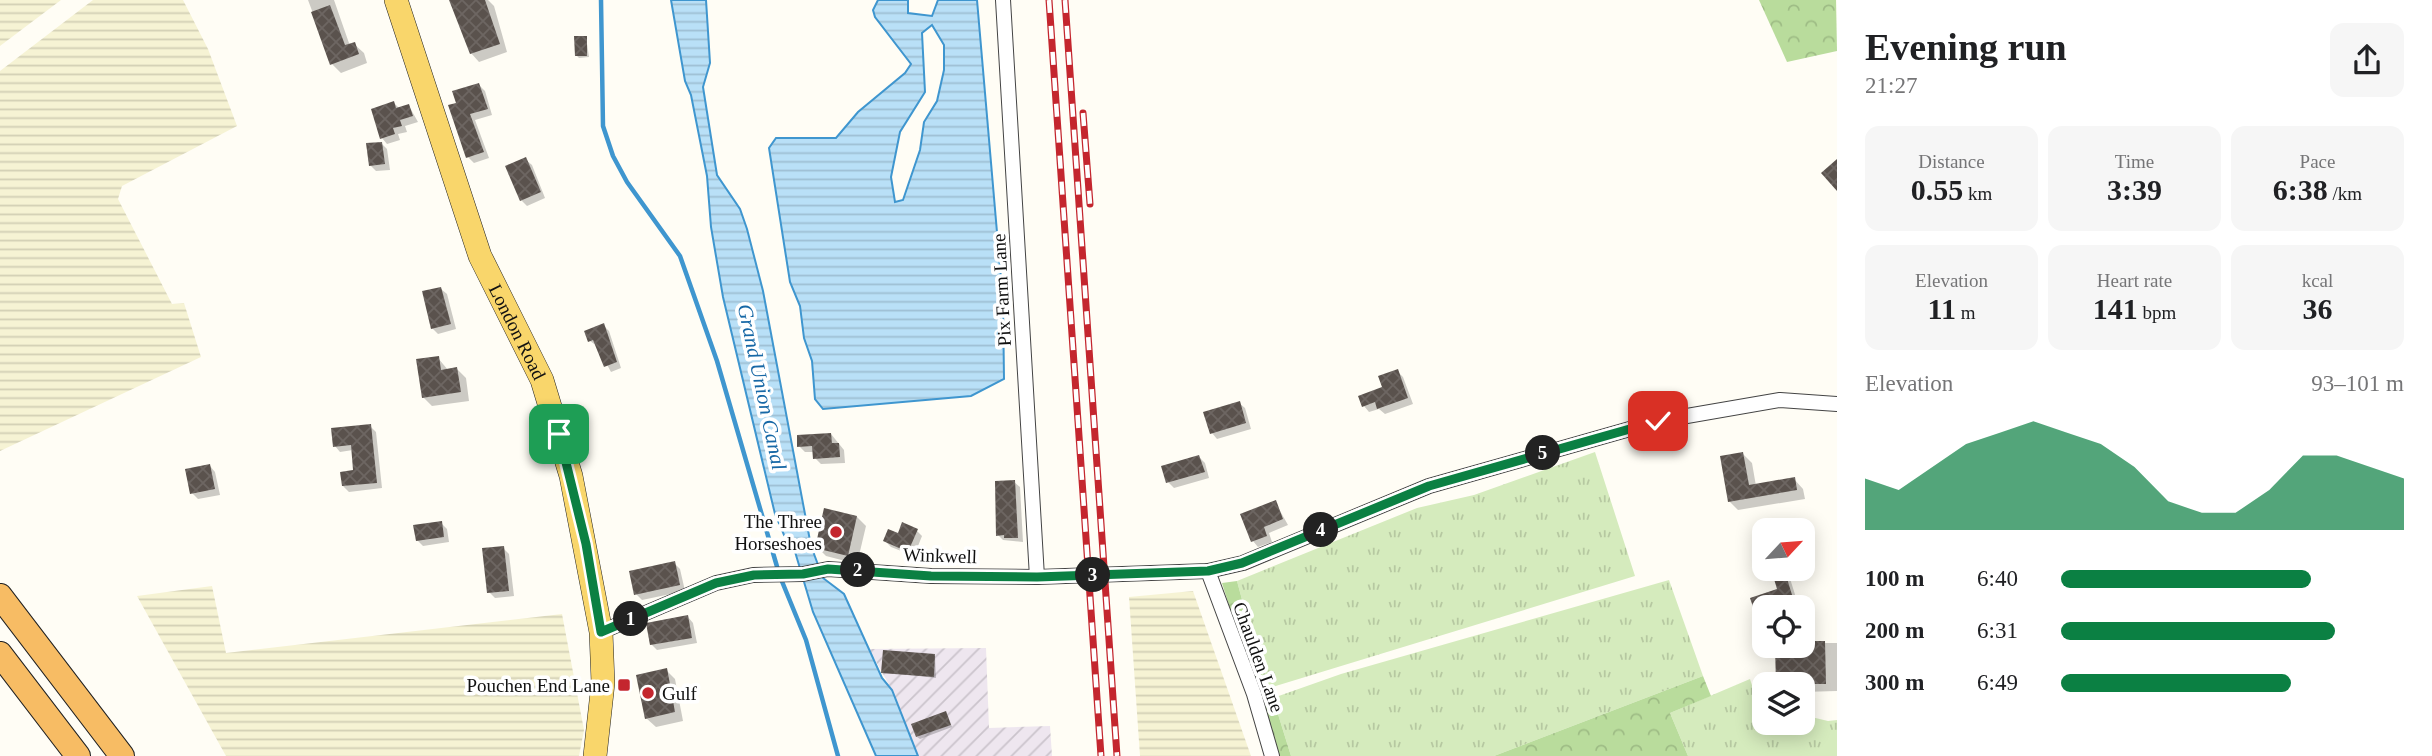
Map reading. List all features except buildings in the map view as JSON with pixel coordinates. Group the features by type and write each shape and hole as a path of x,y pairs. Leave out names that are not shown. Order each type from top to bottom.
{"highway":[{"path":"0,596 122,756"},
{"path":"0,654 78,756"}],"main road":[{"name":"London Road","path":"396,0 480,256 542,380 553,414 586,544 601,632 603,683 596,756"}],"street":[{"name":"Pix Farm Lane","path":"1003,0 1037,577"},
{"path":"1037,577 1208,571 1242,563 1429,486 1658,421 1780,400 1837,404"},
{"name":"Winkwell","path":"601,632 716,583 769,575 828,569 931,576 1037,577"},
{"name":"Chaulden Lane","path":"1208,571 1254,694 1272,756"}],"shaded area":[{"path":"0,0 61,0 0,46"},
{"path":"93,0 183,0 208,49 237,126 122,186 118,199 172,304 184,303 201,357 0,451 0,71"},
{"path":"212,586 226,653 562,614 584,730 579,756 226,756 137,596"},
{"path":"1193,591 1251,756 1140,756 1129,597"},
{"path":"986,648 989,728 1050,726 1052,756 917,756 892,690 869,649"}],"green space":[{"path":"1759,0 1836,0 1837,51 1787,62"},
{"path":"1595,452 1635,576 1266,689 1237,581 1417,508 1474,495"},
{"path":"1669,580 1703,676 1494,756 1291,756 1273,698 1341,674"},
{"path":"1237,581 1266,689 1273,698 1291,756 1276,756 1222,583"},
{"path":"1703,676 1711,696 1670,713 1688,756 1494,756"},
{"path":"1750,679 1752,735 1815,735 1815,718 1837,720 1837,756 1688,756 1670,713"}],"water":[{"name":"Grand Union Canal","path":"671,0 706,0 710,63 703,87 717,175 740,209 763,291 811,546 823,578 844,594 882,678 892,690 918,756 876,756 813,612 793,545 784,535 775,514 723,297 711,227 707,176 691,95 685,81"},
{"path":"878,0 908,0 908,13 932,16 938,0 977,0 1003,302 1004,379 971,396 823,409 815,399 812,361 804,338 800,306 790,282 769,148 776,138 836,138 858,112 905,73 911,64 875,17 873,10","holes":["932,25 944,45 944,70 937,101 924,122 920,150 903,200 895,202 891,177 900,132 925,92 922,33"]}],"waterway":[{"path":"601,0 603,126 613,156 627,182 680,256 717,361 778,570"},
{"path":"781,579 806,640 838,756"}],"railway":[{"path":"1049,0 1101,756"},
{"path":"1065,0 1117,756"},
{"path":"1083,113 1090,204"}],"place":[{"name":"The Three Horseshoes","path":"836,532"},
{"name":"Pouchen End Lane","path":"624,685"},
{"name":"Gulf","path":"648,693"}],"route":[{"path":"559,434 586,544 601,632 716,583 754,575 803,574 828,569 931,576 1037,577 1208,571 1242,563 1429,486 1658,421"}]}
